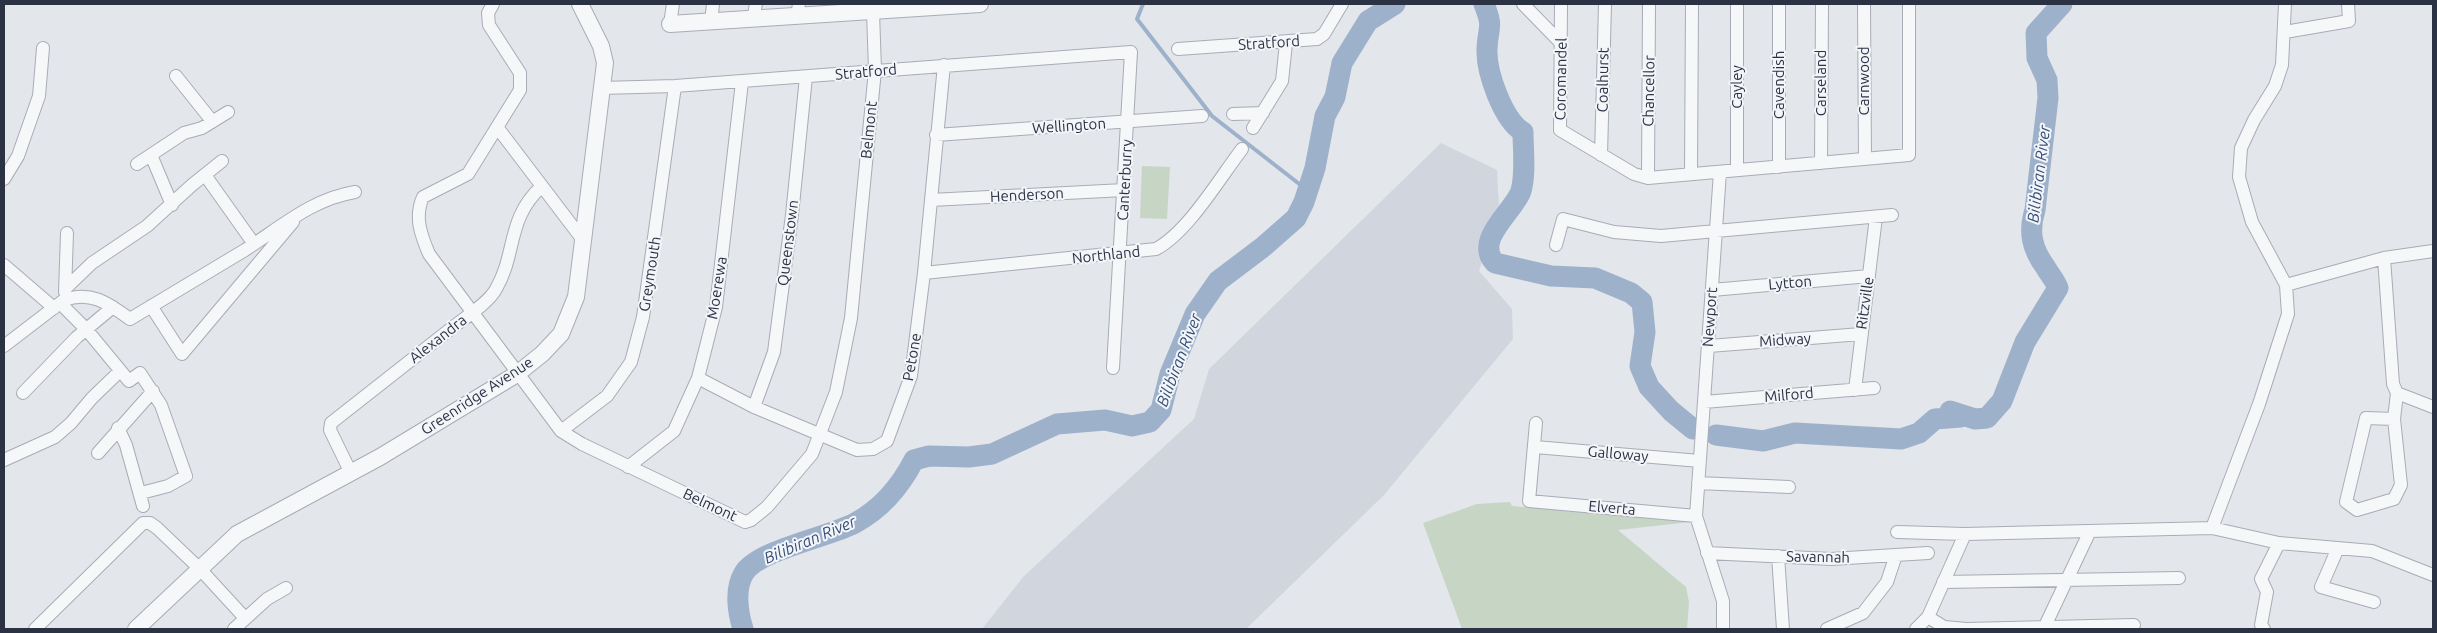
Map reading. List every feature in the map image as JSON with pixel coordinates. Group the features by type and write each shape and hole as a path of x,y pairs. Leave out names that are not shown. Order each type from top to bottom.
{"street":[{"name":"Belmont","path":"493,4 488,14 489,25 520,74 520,90 468,174 422,197 419,206 420,229 428,254 561,431 628,467 745,522 751,520 767,507 812,454 836,392 851,318 880,9"},
{"name":"Greenridge Avenue","path":"136,629 237,534 351,473 517,374 542,354 561,334 576,297 605,63 601,46 580,4"},
{"path":"673,4 670,24 754,20 798,10 880,9 980,4"},
{"path":"711,22 713,4"},
{"path":"754,20 756,4"},
{"name":"Stratford","path":"1178,50 1286,43 1317,39 1324,34 1342,4"},
{"path":"1524,4 1561,42"},
{"name":"Coromandel","path":"1561,4 1560,130 1601,156 1634,174 1648,178 1909,155 1909,4"},
{"name":"Coalhurst","path":"1601,156 1605,4"},
{"name":"Chancellor","path":"1648,178 1649,4"},
{"path":"1691,174 1692,4"},
{"name":"Cayley","path":"1737,4 1737,170"},
{"name":"Cavendish","path":"1779,4 1779,167"},
{"name":"Carseland","path":"1821,163 1822,4"},
{"name":"Carnwood","path":"1864,4 1864,159"},
{"path":"2212,528 2259,404 2288,314 2286,286 2252,222 2238,177 2241,148 2254,120 2275,86 2282,65 2285,4"},
{"path":"2285,32 2349,21 2348,4"},
{"path":"1253,128 1282,81 1286,43"},
{"path":"4,179 18,156 39,96 43,48"},
{"name":"Stratford","path":"602,88 742,82 875,70 1131,52"},
{"name":"Canterburry","path":"1113,368 1131,52"},
{"name":"Petone","path":"698,378 754,407 857,450 873,449 887,441 911,376 924,273 944,65"},
{"path":"176,76 212,121"},
{"name":"Queenstown","path":"754,407 774,352 792,215 806,77"},
{"name":"Moerewa","path":"628,467 674,431 698,378 716,307 742,82"},
{"name":"Greymouth","path":"561,431 607,396 631,362 643,317 674,86"},
{"path":"138,164 184,133 202,128 228,112"},
{"path":"1233,114 1263,113"},
{"name":"Wellington","path":"936,135 1202,116"},
{"path":"498,127 583,240"},
{"name":"Northland","path":"924,273 1156,250 1168,243 1184,226 1242,149"},
{"path":"151,155 172,205"},
{"path":"4,346 61,300 92,263 147,226 222,161"},
{"name":"Newport","path":"1696,516 1720,172"},
{"path":"205,175 254,244"},
{"name":"Alexandra","path":"351,473 330,430 331,423 472,312 496,290 503,273 514,230 532,195 542,186"},
{"name":"Henderson","path":"931,200 1124,190"},
{"path":"61,300 87,295 100,298 130,319 254,244 302,211 334,196 355,192"},
{"path":"151,306 182,354 302,211"},
{"path":"1556,244 1563,219 1614,232 1652,235 1716,232 1892,215"},
{"name":"Ritzville","path":"1855,390 1876,217"},
{"path":"61,300 67,233"},
{"path":"2286,286 2384,258 2433,251"},
{"path":"2384,258 2393,384 2397,393 2394,418 2401,486 2394,499 2356,510 2346,502 2366,418 2394,418"},
{"path":"4,265 61,300 129,381 140,373 162,405 186,476 168,486 140,493"},
{"name":"Lytton","path":"1712,290 1869,276"},
{"path":"23,393 86,329 113,307"},
{"name":"Midway","path":"1708,346 1861,334"},
{"path":"4,460 55,437 72,423 92,398 120,371"},
{"name":"Milford","path":"1704,402 1874,388"},
{"path":"98,453 118,428 153,391"},
{"path":"2397,393 2433,407"},
{"path":"1535,447 1536,423"},
{"path":"118,428 126,445 143,506"},
{"name":"Galloway","path":"1535,447 1700,461"},
{"name":"Elverta","path":"1535,447 1529,501 1696,516"},
{"path":"1698,483 1790,487"},
{"path":"1696,516 1724,601 1723,629"},
{"path":"35,629 144,524 150,523 200,569 245,618"},
{"path":"1897,532 1965,534 2212,528 2279,543 2372,551 2433,575"},
{"path":"2045,626 2090,531"},
{"path":"1916,629 1928,617 1965,534"},
{"path":"2264,629 2261,624 2267,592 2261,579 2279,543"},
{"path":"2338,548 2321,587 2374,602"},
{"name":"Savannah","path":"1707,553 1831,559 1928,553"},
{"path":"1827,629 1863,613 1887,582 1896,555"},
{"path":"1778,556 1783,629"},
{"path":"1943,582 2067,578 2179,578"},
{"path":"234,629 267,599 286,588"},
{"path":"1928,617 1944,627 1966,629 2134,625"}],"shaded area":[{"path":"1441,143 1497,170 1499,208 1479,271 1512,309 1513,339 1384,495 1246,629 982,629 1024,576 1194,419 1209,369"}],"green space":[{"path":"1142,166 1170,167 1167,219 1140,218"},
{"path":"1510,502 1512,506 1690,522 1618,530 1686,587 1689,602 1687,629 1462,629 1423,523 1477,504"}],"waterway":[{"path":"1143,4 1137,19 1212,116 1307,190"},
{"name":"Bilibiran River","path":"743,629 738,608 739,586 744,573 752,565 778,551 855,523 873,511 889,496 903,479 914,460 929,456 969,457 992,454 1057,424 1105,420 1132,426 1150,422 1161,410 1170,374 1195,314 1218,281 1263,247 1296,218 1304,202 1315,168 1325,116 1335,97 1342,63 1368,21 1395,4"},
{"name":"Bilibiran River","path":"1484,4 1490,23 1487,49 1489,70 1503,107 1516,126 1523,132 1524,162 1521,191 1492,235 1489,245 1490,254 1495,263 1551,276 1595,278 1631,293 1642,302 1645,332 1640,366 1649,387 1671,411 1693,429"},
{"name":"Bilibiran River","path":"1961,417 1950,411 1975,419 1987,418 2002,401 2025,342 2058,288 2037,254 2032,226 2048,98 2047,80 2037,58 2036,33 2062,4"},
{"name":"Bilibiran River","path":"1716,435 1763,441 1795,433 1901,439 1919,433 1935,419 1961,417"}]}
